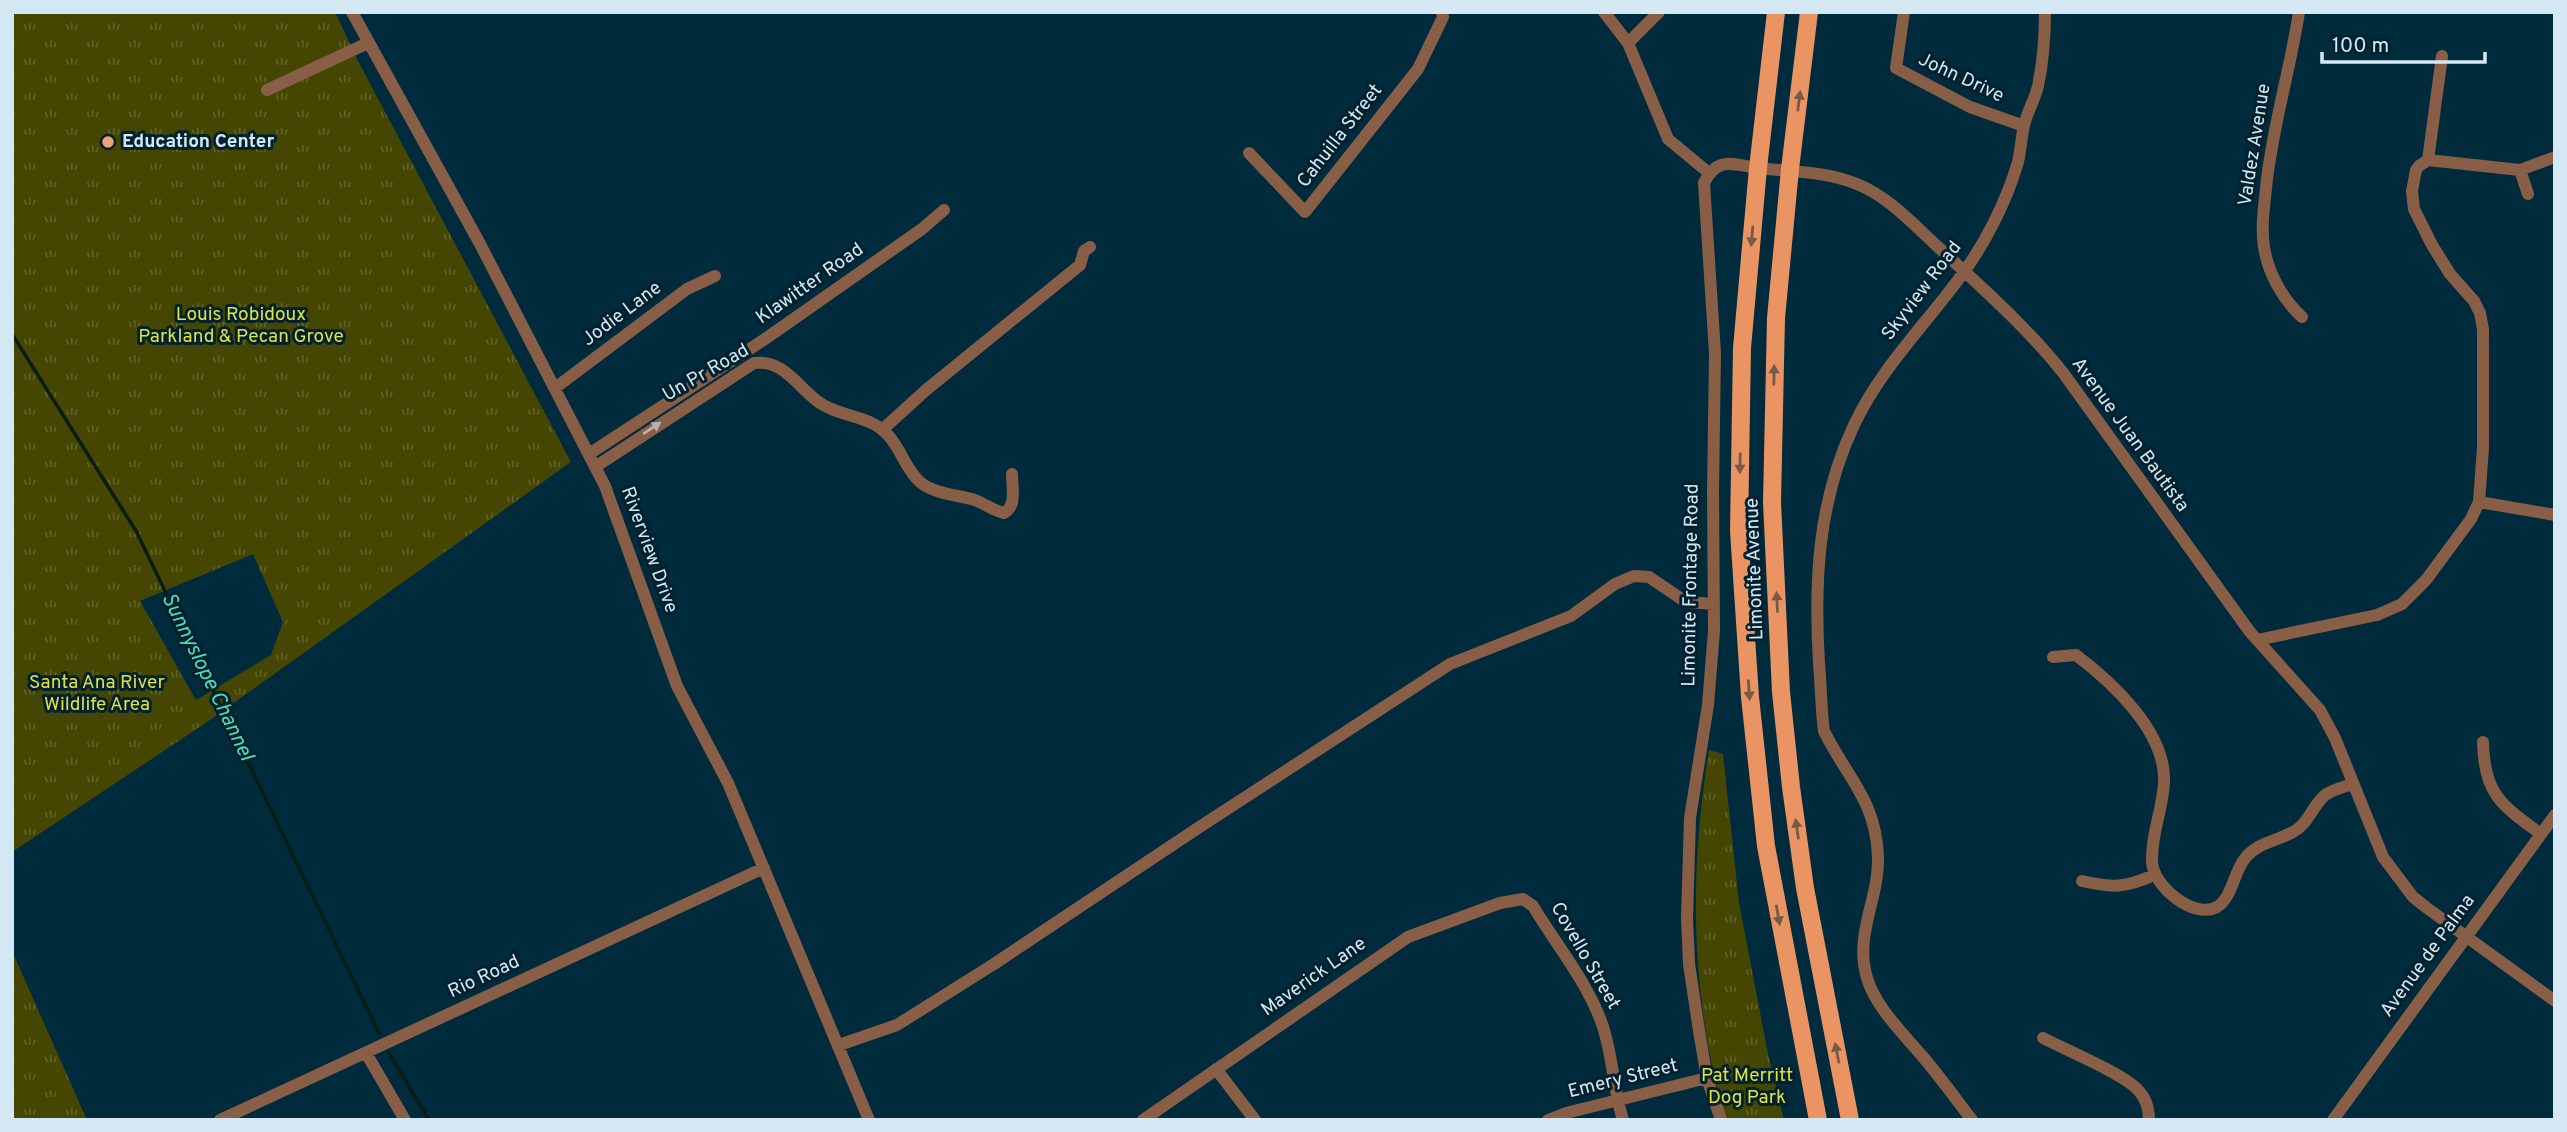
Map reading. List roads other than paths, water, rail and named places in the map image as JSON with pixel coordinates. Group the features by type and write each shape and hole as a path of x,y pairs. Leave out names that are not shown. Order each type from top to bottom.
{"main road":[{"name":"Limonite Avenue","path":"1776,12 1758,168 1742,348 1739,531 1750,697 1766,846 1818,1120"},
{"name":"Limonite Avenue","path":"1810,12 1790,169 1776,318 1772,502 1781,692 1805,888 1850,1120"}],"street":[{"name":"Riverview Drive","path":"352,12 478,242 605,486 677,686 728,783 869,1120"},
{"name":"Cahuilla Street","path":"1249,153 1306,212 1418,69 1443,12"},
{"path":"1604,12 1628,43 1668,139 1709,173"},
{"path":"1628,43 1658,12"},
{"name":"John Drive","path":"1904,12 1896,68 1970,107 2024,126"},
{"name":"Skyview Road","path":"1972,1120 1887,1013 1867,980 1862,945 1876,881 1876,835 1864,796 1833,750 1824,731 1816,609 1817,571 1829,495 1854,425 1891,364 1964,271 1983,242 2007,191 2018,161 2024,126 2038,87 2045,36 2045,12"},
{"name":"Valdez Avenue","path":"2300,12 2269,159 2263,218 2264,248 2270,270 2292,308 2302,317"},
{"path":"267,90 368,43"},
{"path":"2428,160 2442,56"},
{"path":"2257,640 2377,615 2402,604 2426,580 2471,519 2479,502 2483,447 2483,329 2474,301 2450,274 2414,209 2416,170 2428,160 2520,170 2555,158"},
{"name":"Avenue Juan Bautista","path":"1709,173 1721,164 1736,163 1758,168 1790,169 1841,178 1876,193 2031,335 2064,374 2257,640 2319,710 2335,738 2390,869 2413,897 2555,1001"},
{"path":"2520,170 2528,194"},
{"name":"Limonite Frontage Road","path":"1709,173 1704,183 1715,353 1714,604 1712,667 1690,818 1687,870 1689,964 1707,1078 1720,1120"},
{"name":"Klawitter Road","path":"589,454 750,348 922,229 944,210"},
{"path":"882,430 926,390 1080,265 1084,251 1090,247"},
{"name":"Jodie Lane","path":"555,388 687,289 715,276"},
{"path":"750,348 758,363"},
{"name":"Un Pr Road","path":"595,467 663,421 758,363 766,361 779,367 821,404 875,424 895,443 912,473 922,484 977,501 1004,513 1010,510 1012,503 1012,474"},
{"path":"2479,502 2555,516"},
{"path":"839,1045 897,1025 1450,664 1571,616 1615,584 1634,576 1649,577 1686,602 1714,604"},
{"path":"2053,657 2076,655 2102,675 2129,705 2154,740 2163,759 2164,783 2153,843 2154,875 2177,898 2194,908 2205,910 2217,907 2226,898 2241,863 2251,852 2303,825 2324,796 2353,784"},
{"path":"2483,742 2484,765 2494,793 2512,813 2540,834"},
{"name":"Avenue de Palma","path":"2333,1120 2555,815"},
{"name":"Rio Road","path":"220,1120 764,868"},
{"path":"2082,881 2109,887 2126,886 2154,875"},
{"name":"Maverick Lane","path":"1143,1120 1408,937 1500,903 1523,899"},
{"name":"Covello Street","path":"1523,899 1533,905 1592,1002 1602,1026 1616,1101 1623,1120"},
{"path":"2043,1038 2138,1089 2149,1109 2149,1120"},
{"path":"372,1050 405,1120"},
{"path":"1216,1069 1255,1120"},
{"name":"Emery Street","path":"1548,1120 1707,1078"}],"waterway":[{"name":"Sunnyslope Channel","path":"12,334 136,531 379,1033"},
{"name":"Sunnyslope Channel","path":"389,1053 429,1120"}],"place":[{"name":"Education Center","path":"108,142"}],"park label":[{"name":"Louis Robidoux Parkland & Pecan Grove","path":"241,326"},
{"name":"Santa Ana River Wildlife Area","path":"97,694"},
{"name":"Pat Merritt Dog Park","path":"1747,1087"}]}
